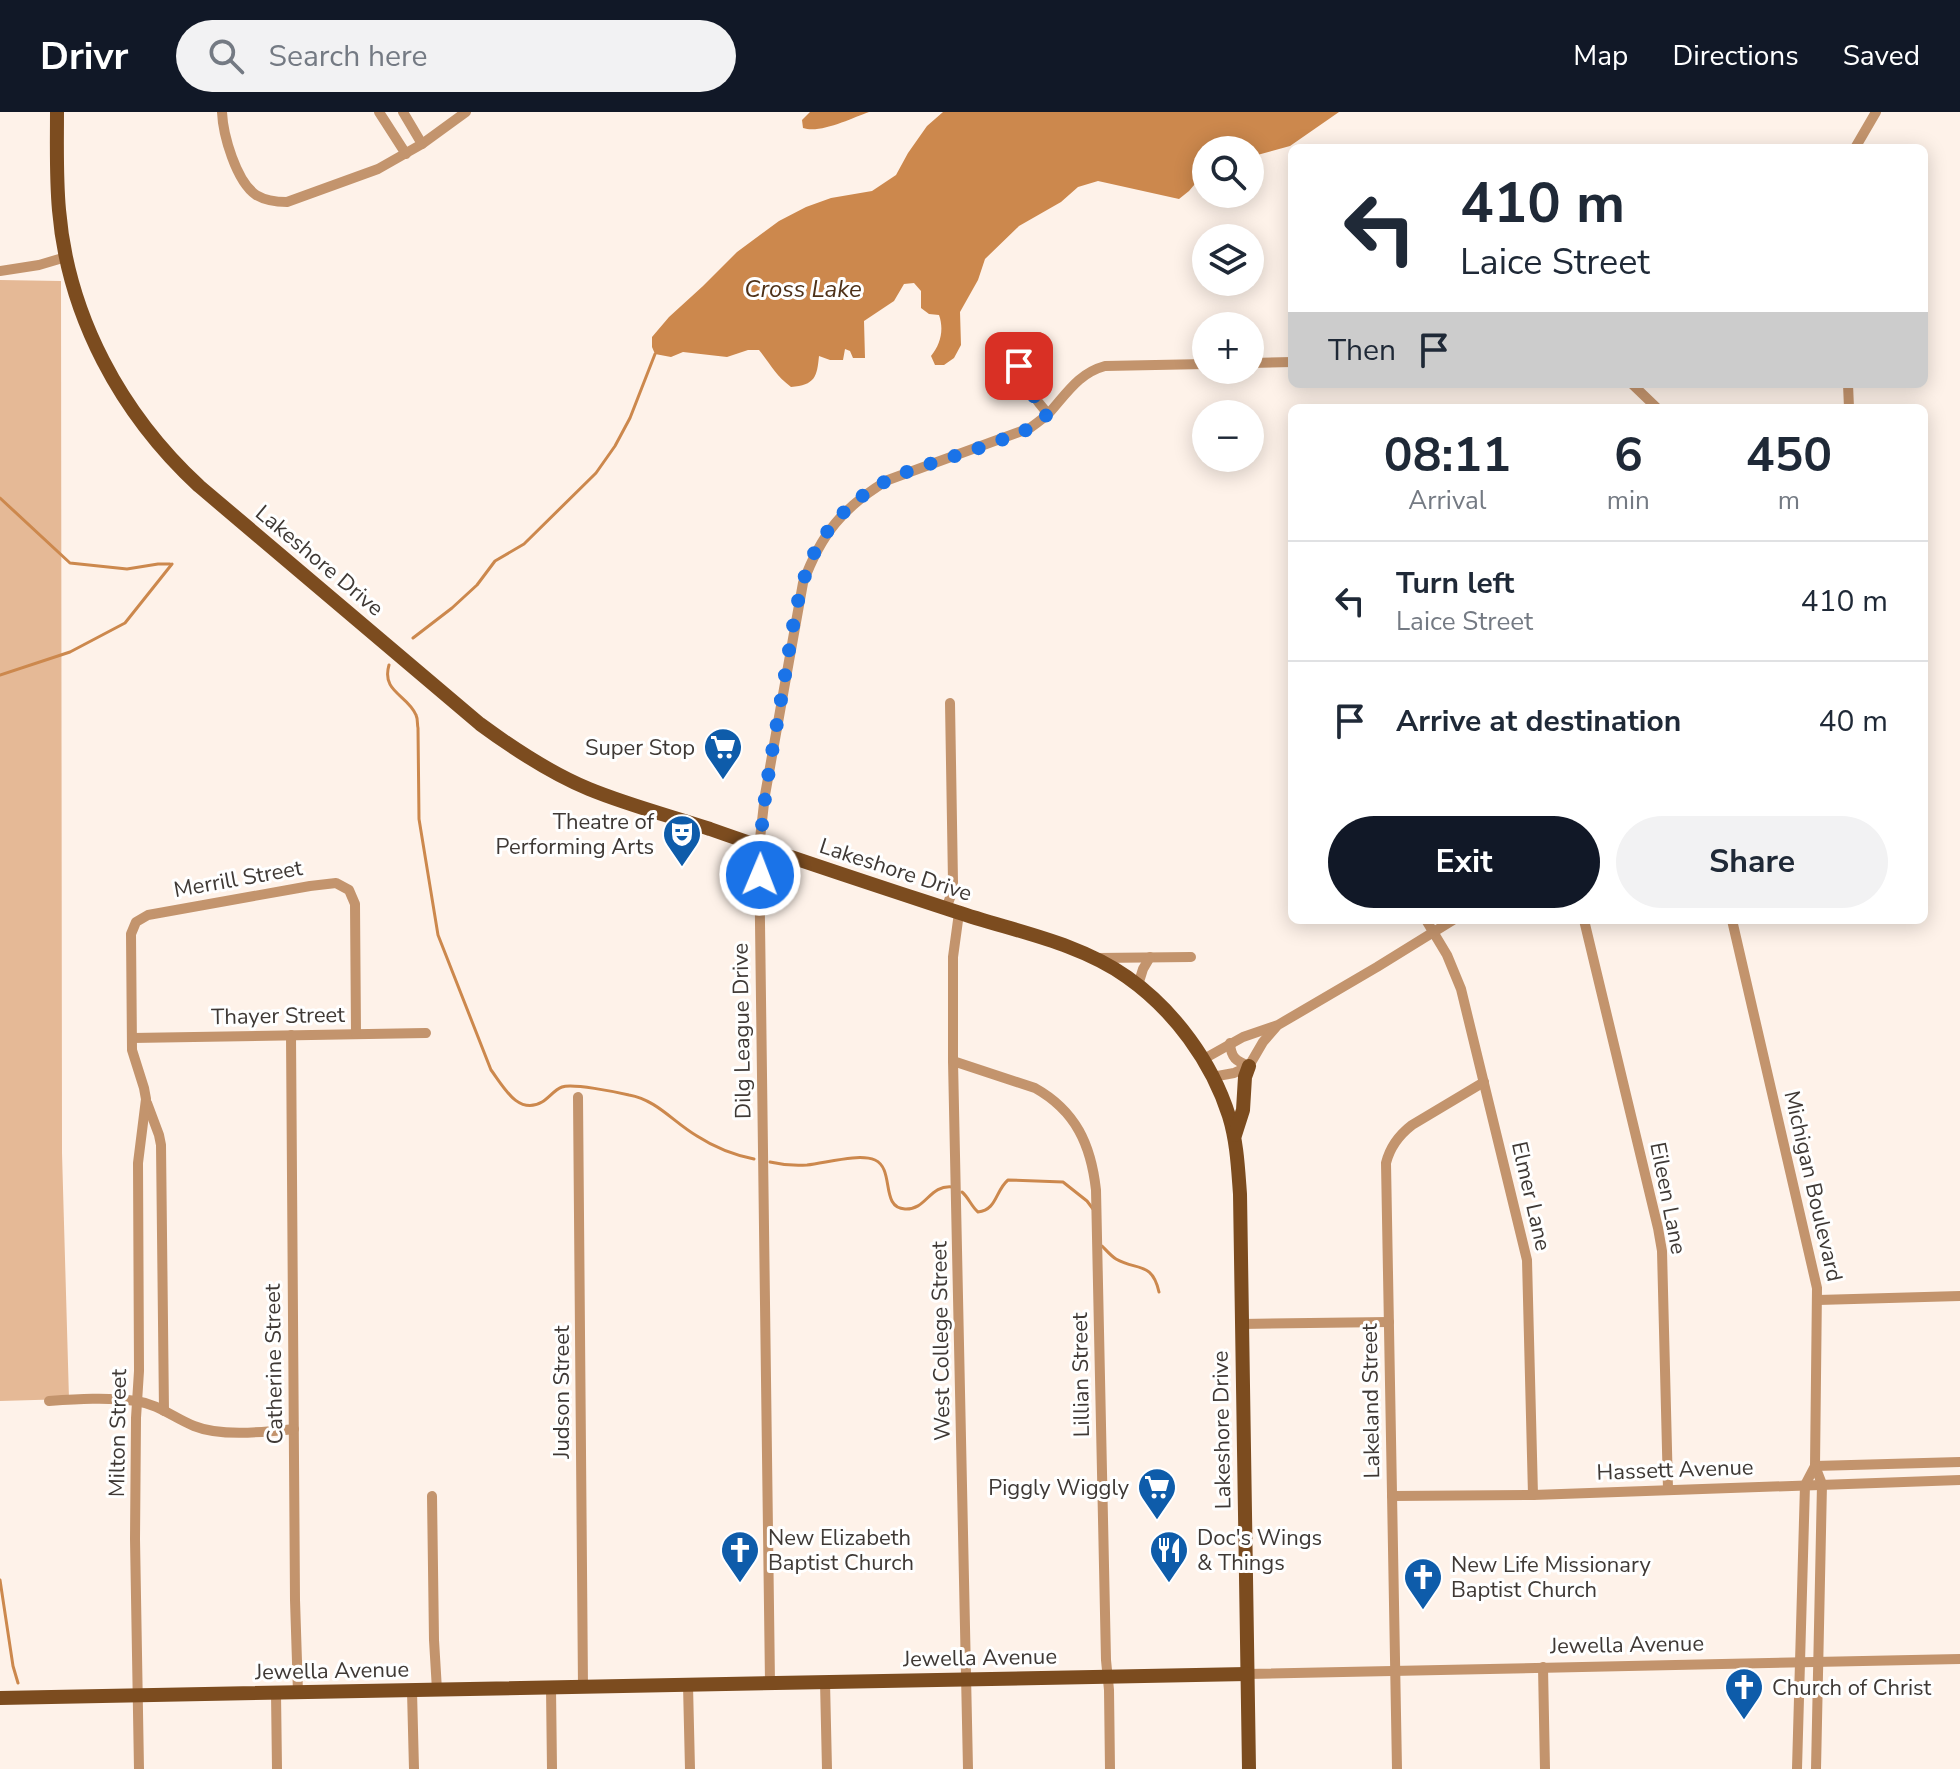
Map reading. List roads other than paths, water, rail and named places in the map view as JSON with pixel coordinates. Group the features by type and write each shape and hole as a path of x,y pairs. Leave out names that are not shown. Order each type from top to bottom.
{"main road":[{"name":"Lakeshore Drive","path":"57,112 59,211 66,257 90,332 107,370 131,409 179,467 480,724 520,752 588,789 1093,958 1138,985 1175,1020 1222,1096 1234,1139 1240,1194 1249,1769"},
{"path":"1234,1139 1243,1110 1245,1077 1252,1060"},
{"name":"Jewella Avenue","path":"0,1698 1247,1674"}],"street":[{"path":"222,112 226,143 249,188 267,200 287,202 358,178 406,154 466,112"},
{"path":"379,112 406,154"},
{"path":"403,112 422,144"},
{"path":"1857,144 1876,112"},
{"path":"0,271 66,257"},
{"path":"1039,337 1025,342 1020,350 1019,366 1026,386 1048,414"},
{"path":"1264,363 1288,362"},
{"name":"Dilg League Drive","path":"770,1683 759,847 798,601 811,560 835,522 868,492 911,470 1030,428 1048,414 1080,377 1095,369 1105,366 1192,364"},
{"path":"1636,388 1653,404"},
{"name":"West College Street","path":"950,703 953,882 950,900 953,911 953,1061 968,1769"},
{"name":"Merrill Street","path":"148,915 310,886 336,883 349,890 355,904 356,1034"},
{"name":"Milton Street","path":"148,915 136,922 131,934 132,1050 161,1145 164,1411"},
{"name":"Elmer Lane","path":"1428,924 1447,955 1461,989 1527,1260 1533,1495"},
{"path":"1202,1060 1243,1037 1278,1025 1446,924"},
{"name":"Eileen Lane","path":"1585,924 1662,1251 1668,1489"},
{"name":"Michigan Boulevard","path":"1733,924 1801,1211 1818,1300 1815,1466 1822,1484 1816,1769"},
{"path":"1138,985 1150,957"},
{"path":"1093,958 1191,957"},
{"path":"1212,1077 1234,1073 1252,1060 1278,1025"},
{"name":"Thayer Street","path":"132,1038 426,1033"},
{"name":"Catherine Street","path":"291,1035 298,1693"},
{"path":"1243,1037 1252,1060"},
{"path":"1230,1043 1230,1052 1238,1062 1252,1060"},
{"name":"Lillian Street","path":"953,1061 1035,1088 1047,1095 1074,1122 1091,1157 1096,1190 1110,1769"},
{"name":"Lakeland Street","path":"1397,1769 1388,1155 1395,1141 1412,1125 1484,1082"},
{"name":"Judson Street","path":"578,1097 583,1687"},
{"name":"Milton Street","path":"139,1769 135,1539 138,1163 146,1099"},
{"path":"1818,1300 1960,1296"},
{"path":"1241,1324 1389,1322"},
{"path":"49,1401 137,1401 210,1430 294,1429"},
{"path":"1815,1466 1960,1462"},
{"name":"Michigan Boulevard","path":"1797,1769 1805,1485 1815,1466"},
{"name":"Hassett Avenue","path":"1392,1496 1533,1495 1960,1480"},
{"path":"432,1496 437,1690"},
{"name":"Jewella Avenue","path":"1247,1674 1960,1659"},
{"path":"1543,1667 1545,1769"},
{"path":"825,1682 827,1769"},
{"path":"688,1685 690,1769"},
{"path":"551,1688 552,1769"},
{"path":"412,1691 414,1769"},
{"path":"276,1693 277,1769"}],"water":[{"path":"810,112 869,112 827,127 803,128 802,120"},
{"name":"Cross Lake","path":"943,112 1339,112 1293,144 1264,153 1264,136 1192,136 1192,187 1179,199 1098,181 1078,187 1061,202 1019,226 985,259 978,280 960,312 961,345 954,358 944,365 935,365 931,356 941,336 939,315 929,314 921,308 921,291 914,283 904,284 894,301 864,321 865,358 853,358 850,351 845,349 843,360 819,356 816,375 805,384 791,387 759,350 727,357 683,352 671,357 655,354 652,337 737,252 779,221 806,207 831,198 872,191 896,175 927,126"}],"waterway":[{"path":"413,638 477,585 495,561 524,544 596,473 630,418 655,354"},
{"path":"0,498 70,563 127,569 170,564"},
{"path":"0,675 70,652 125,623 172,564"},
{"path":"389,665 392,687 417,718 419,819 438,935 491,1070 501,1084 512,1097 526,1105 542,1102 559,1088 567,1086 594,1088 639,1098 656,1106 710,1144 754,1159"},
{"path":"770,1162 807,1165 851,1158 875,1160 885,1171 893,1202 905,1209 918,1206 938,1189 953,1187"},
{"path":"962,1192 978,1212 989,1208 1008,1180 1063,1182 1093,1209"},
{"path":"1102,1246 1116,1259 1148,1271 1159,1292"},
{"path":"0,1580 18,1683"}],"place":[{"name":"Super Stop","path":"723,781"},
{"name":"Theatre of Performing Arts","path":"682,868"},
{"name":"Piggly Wiggly","path":"1157,1521"},
{"name":"New Elizabeth Baptist Church","path":"740,1584"},
{"name":"Doc's Wings & Things","path":"1169,1584"},
{"name":"New Life Missionary Baptist Church","path":"1423,1611"},
{"name":"Church of Christ","path":"1744,1721"}]}
